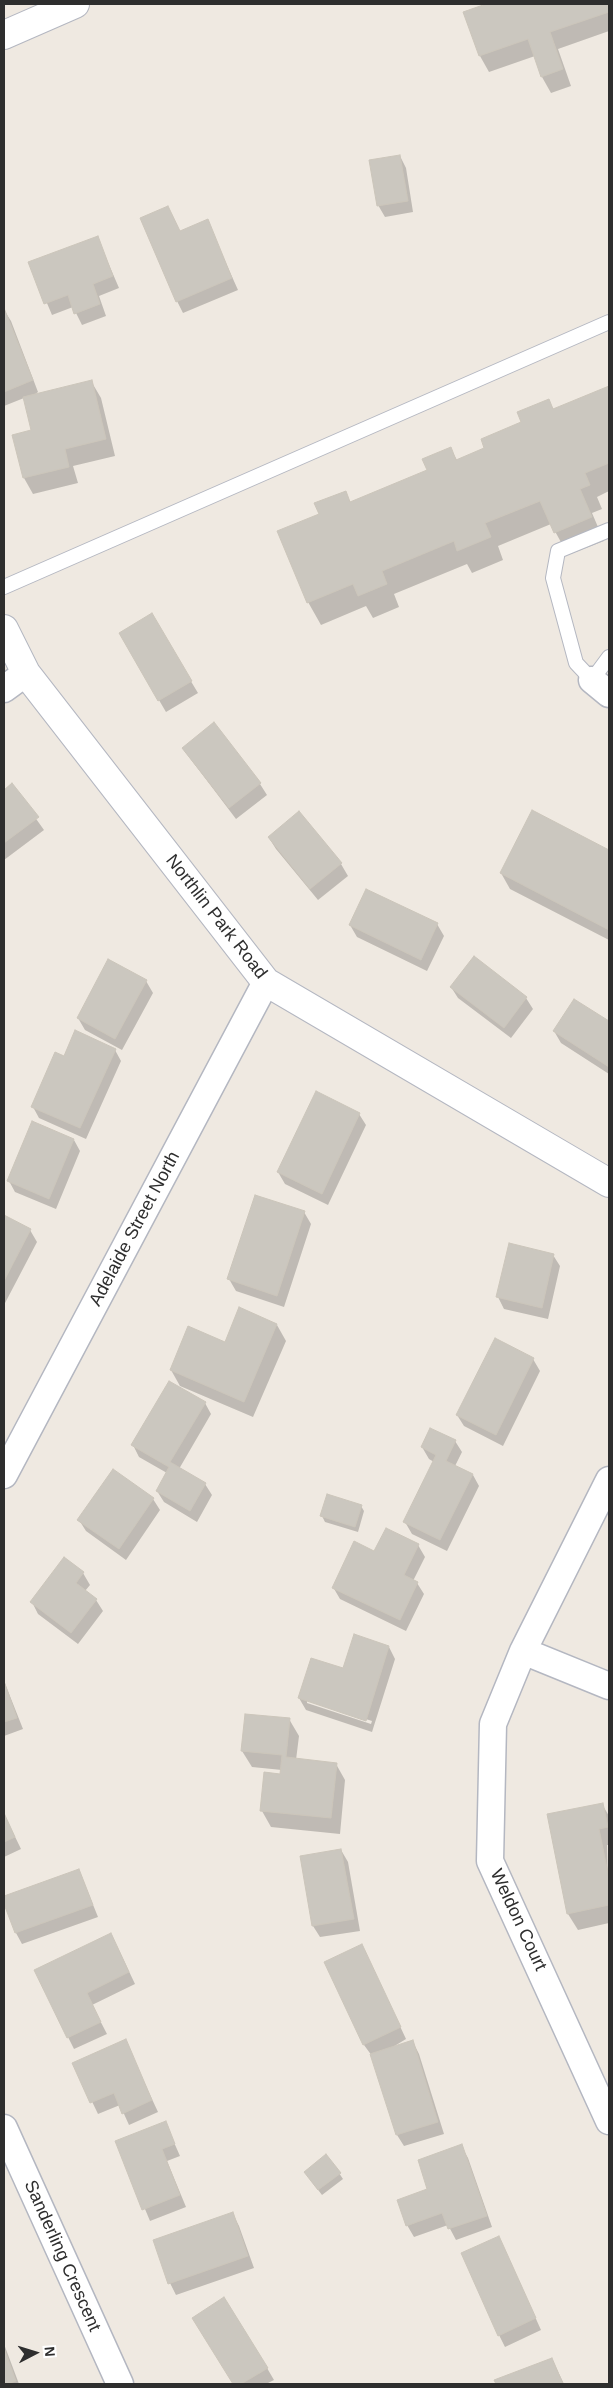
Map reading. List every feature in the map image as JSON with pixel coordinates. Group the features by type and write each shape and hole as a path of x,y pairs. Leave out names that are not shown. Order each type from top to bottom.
{"street":[{"path":"4,35 75,4"},
{"name":"Northlin Park Road","path":"4,629 26,673 266,982 609,1183"},
{"path":"4,689 26,673"},
{"name":"Adelaide Street North","path":"4,1476 266,982"},
{"name":"Weldon Court","path":"609,1480 523,1652 492,1724 490,1861 609,2121"},
{"path":"523,1652 609,1686"},
{"name":"Sanderling Crescent","path":"4,2128 120,2384"}],"lane":[{"path":"4,586 609,322"},
{"path":"609,530 558,551 553,578 576,663 601,687 609,657"}],"building":[{"path":"486,4 609,4 609,12 550,32 563,69 541,77 528,39 479,56 463,12"},
{"path":"400,155 408,201 377,206 369,160"},
{"path":"168,206 180,231 208,219 232,278 176,302 140,218"},
{"path":"98,236 113,276 93,284 100,304 74,314 68,295 44,304 28,262"},
{"path":"4,308 33,380 4,392"},
{"path":"92,380 106,439 65,449 69,467 23,478 12,435 31,430 23,397"},
{"path":"609,386 609,463 585,473 590,485 580,489 592,517 554,533 540,501 485,523 491,537 457,551 454,541 382,571 387,584 358,596 353,584 307,603 277,531 319,514 314,503 346,491 350,502 427,470 422,459 451,447 456,460 484,448 481,439 521,422 517,412 549,399 553,409"},
{"path":"152,613 192,681 158,701 119,633"},
{"path":"214,722 261,783 229,808 182,748"},
{"path":"12,783 39,817 4,843 4,790"},
{"path":"532,810 609,850 609,930 500,873"},
{"path":"299,811 342,863 310,889 268,837"},
{"path":"366,889 438,923 421,960 349,925"},
{"path":"474,956 527,997 504,1028 450,987"},
{"path":"108,959 147,980 115,1039 77,1018"},
{"path":"574,999 609,1021 609,1067 553,1031"},
{"path":"75,1030 116,1049 80,1128 31,1107 55,1052 64,1056"},
{"path":"316,1091 360,1113 322,1194 277,1172"},
{"path":"32,1121 74,1139 49,1199 7,1181"},
{"path":"255,1195 305,1211 277,1296 227,1279"},
{"path":"4,1215 31,1229 4,1281"},
{"path":"509,1243 554,1254 542,1308 496,1297"},
{"path":"239,1307 277,1324 244,1402 170,1370 188,1326 225,1342"},
{"path":"495,1338 534,1358 496,1435 456,1415"},
{"path":"169,1381 206,1402 170,1462 206,1483 190,1511 156,1491 169,1467 131,1445"},
{"path":"430,1428 456,1440 446,1461 473,1474 440,1540 403,1522 436,1455 421,1447"},
{"path":"113,1469 154,1498 119,1549 77,1520"},
{"path":"327,1494 362,1505 355,1527 320,1516"},
{"path":"386,1528 419,1544 404,1575 418,1582 400,1620 332,1588 354,1541 374,1551"},
{"path":"64,1557 84,1572 76,1583 97,1599 71,1633 30,1602"},
{"path":"354,1634 389,1646 366,1721 298,1698 311,1658 343,1668"},
{"path":"4,1681 17,1718 4,1722"},
{"path":"245,1714 290,1718 286,1757 337,1763 331,1818 260,1811 264,1772 280,1774 282,1755 241,1751"},
{"path":"603,1803 608,1827 599,1829 609,1878 609,1905 567,1914 547,1814"},
{"path":"4,1813 15,1837 4,1842"},
{"path":"341,1849 354,1919 312,1926 300,1856"},
{"path":"79,1869 93,1905 15,1933 4,1904 4,1896"},
{"path":"111,1933 129,1972 87,1993 101,2022 67,2038 34,1970"},
{"path":"362,1944 401,2027 363,2045 324,1962"},
{"path":"126,2039 152,2100 122,2114 114,2093 90,2103 72,2063"},
{"path":"413,2040 438,2122 396,2135 370,2054"},
{"path":"166,2121 175,2144 162,2149 180,2195 142,2210 115,2141"},
{"path":"462,2144 487,2216 448,2229 442,2213 406,2226 397,2200 427,2189 418,2160"},
{"path":"326,2154 341,2173 318,2190 304,2172"},
{"path":"233,2212 248,2256 168,2284 153,2240"},
{"path":"499,2236 536,2318 498,2336 461,2253"},
{"path":"224,2297 268,2368 241,2384 233,2384 192,2318"},
{"path":"4,2348 16,2381 7,2384 4,2384"},
{"path":"552,2358 563,2384 496,2384 494,2380"}]}
